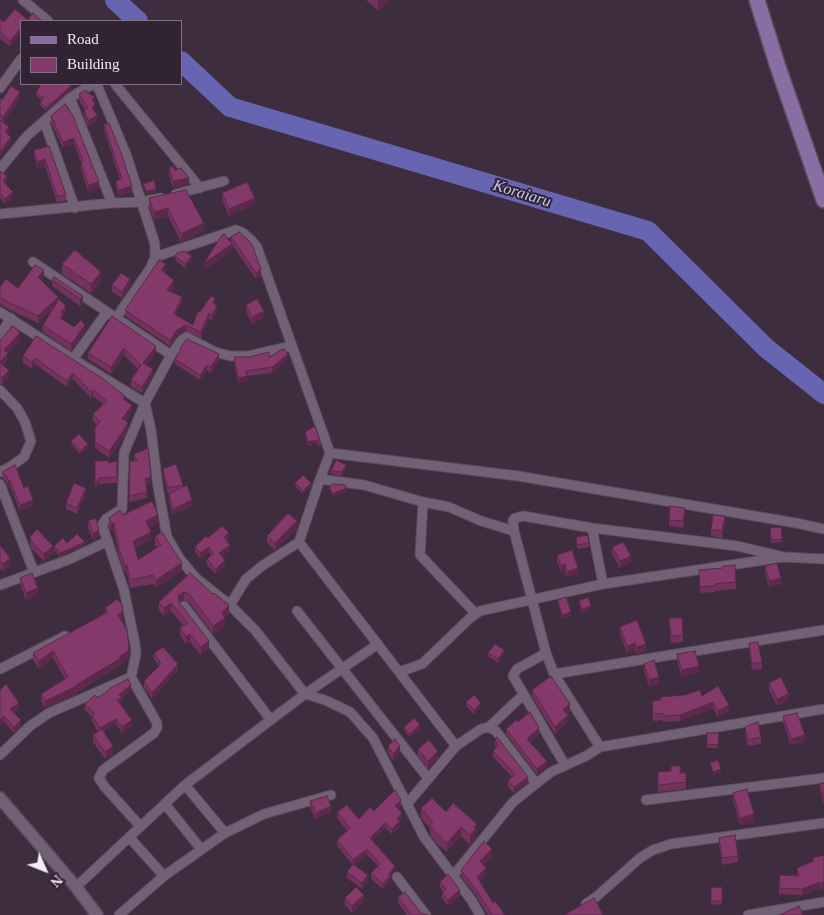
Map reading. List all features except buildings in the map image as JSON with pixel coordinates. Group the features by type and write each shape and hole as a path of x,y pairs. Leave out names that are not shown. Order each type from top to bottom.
{"main road":[{"path":"758,0 778,67 824,200"},
{"path":"765,0 824,178"}],"street":[{"path":"23,0 47,20"},
{"path":"0,88 20,60"},
{"path":"0,169 3,157 70,98 92,85 98,87 126,154 154,244 155,257 150,270 116,318"},
{"path":"116,85 200,188"},
{"path":"70,98 112,203"},
{"path":"44,121 75,208"},
{"path":"0,214 141,202 200,188 224,180"},
{"path":"155,257 236,230 243,232 257,247 316,409 330,454 299,542 262,566 246,579 230,605"},
{"path":"33,262 172,355"},
{"path":"0,312 145,403 151,430 158,487 167,537 180,559 196,578 230,605 255,630 305,694 325,700 350,712 373,738 424,837 472,901 480,915"},
{"path":"73,359 107,312"},
{"path":"0,335 11,318"},
{"path":"140,826 104,786 100,778 103,770 154,733 157,728 155,718 131,677 136,654 135,644 124,590 102,525 106,519 122,509 124,453 145,403 183,338 186,337 222,355 230,356 248,356 292,346"},
{"path":"0,390 17,408 25,422 31,441 24,457 0,472"},
{"path":"330,454 518,476 824,529"},
{"path":"320,479 364,485 423,502 449,507 481,521 514,531"},
{"path":"0,484 34,572"},
{"path":"423,502 420,554 475,613"},
{"path":"600,746 554,674 531,599 512,520 523,516 592,528 737,546 784,557 824,559"},
{"path":"592,528 603,584"},
{"path":"0,585 108,541"},
{"path":"299,542 456,746"},
{"path":"399,672 422,664 480,610 603,584 784,557"},
{"path":"184,606 271,720"},
{"path":"297,611 428,778"},
{"path":"554,674 824,630"},
{"path":"0,669 70,633"},
{"path":"76,887 185,785 305,694 378,644"},
{"path":"546,652 514,672 513,678 565,765"},
{"path":"0,756 30,726 49,713 131,677"},
{"path":"407,804 456,746 481,729 489,727 523,695"},
{"path":"453,876 513,802 551,772 600,746 824,709"},
{"path":"489,727 496,731 536,783"},
{"path":"646,800 824,778"},
{"path":"185,785 225,833"},
{"path":"119,915 164,876 201,848 225,833 264,814 331,795"},
{"path":"0,798 76,887 97,915"},
{"path":"164,804 201,848"},
{"path":"577,909 596,897 640,858 653,850 671,844 824,823"},
{"path":"129,837 164,876"},
{"path":"397,877 426,915"},
{"path":"748,915 824,902"}],"waterway":[{"name":"Koraiaru","path":"115,0 137,20"},
{"name":"Koraiaru","path":"182,62 230,107 648,231 766,348 824,394"}]}
